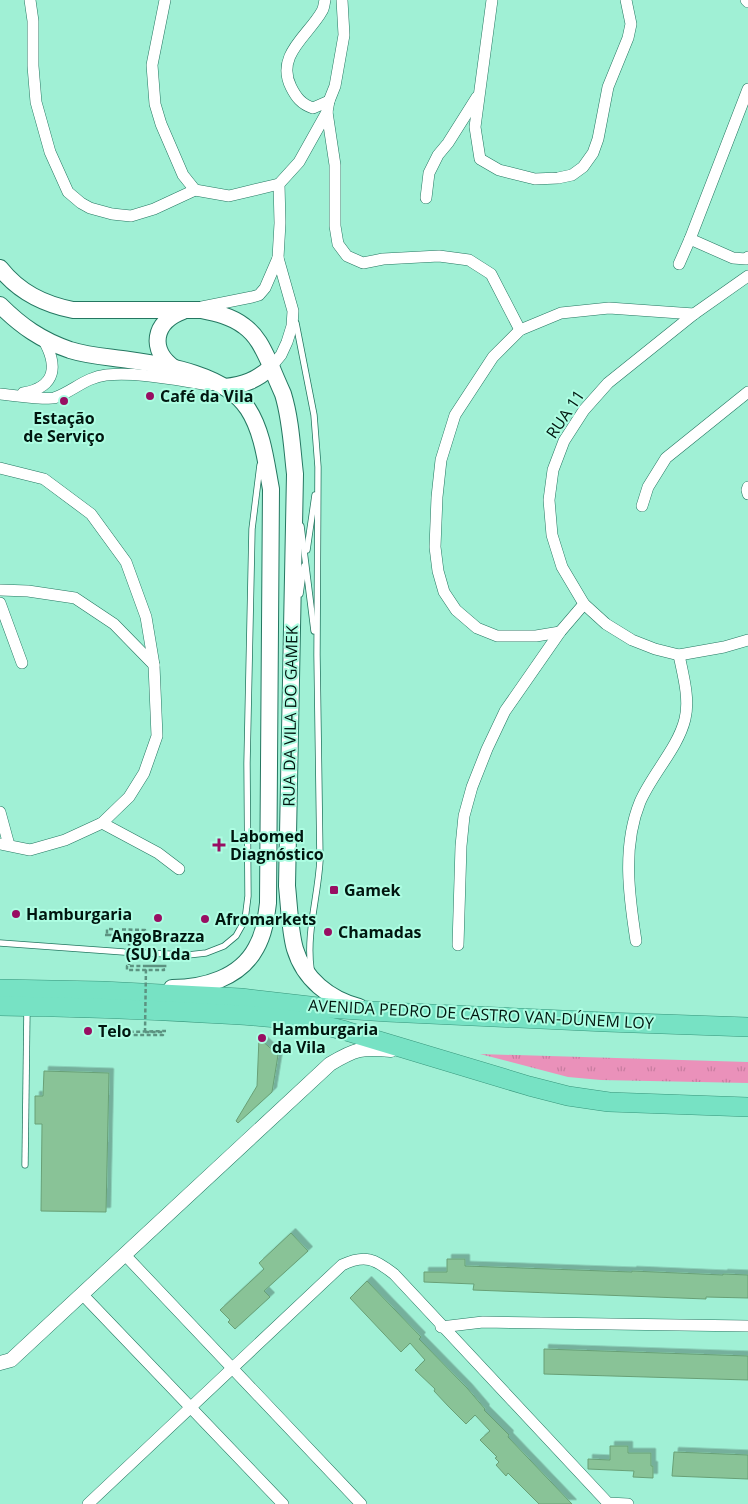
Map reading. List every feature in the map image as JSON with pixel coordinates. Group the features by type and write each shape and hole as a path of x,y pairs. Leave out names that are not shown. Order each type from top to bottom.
{"highway":[{"name":"AVENIDA PEDRO DE CASTRO VAN-DÚNEM LOY","path":"0,989 149,992 241,998 327,1008 387,1012 606,1022 748,1026"},
{"name":"AVENIDA PEDRO DE CASTRO VAN-DÚNEM LOY","path":"0,1006 153,1010 297,1020 322,1024 568,1096 609,1102 748,1107"}],"main road":[{"name":"RUA DA VILA DO GAMEK","path":"0,268 7,278 25,293 57,307 82,311 201,310 217,313 244,326 255,336 263,348 283,394 295,474 287,886 294,948 300,962 324,992 353,1005 387,1012"},
{"name":"RUA DA VILA DO GAMEK","path":"0,306 43,340 70,350 101,357 174,368 201,376 225,387 237,395 248,408 256,422 265,458 270,489 268,894 265,923 256,948 250,958 224,978 207,984 149,992"},
{"path":"174,368 161,355 157,337 160,328 167,319 185,311"},
{"path":"225,387 251,382 271,367"}],"street":[{"path":"30,0 33,22 33,66 36,102 50,152 68,192 90,208 112,214 131,216 195,190 229,196 279,184 300,162 328,106 335,86 344,35 342,0"},
{"path":"165,0 152,65 155,104 161,124 183,175 195,190"},
{"path":"325,0 322,11 293,49 287,65 287,80 296,96 304,105 312,108 328,106"},
{"path":"492,0 475,127 480,159 499,170 535,179 572,175 583,166 593,153 608,88 628,38 631,24 626,0"},
{"path":"679,264 748,89"},
{"path":"426,198 429,173 438,155 479,95"},
{"path":"328,106 335,165 335,226 338,244 347,256 363,263 383,259 439,256 469,260 491,274 520,330"},
{"path":"271,367 287,342 292,326 293,311 278,258 280,223 279,184"},
{"path":"690,239 734,258 746,259 748,256"},
{"path":"185,311 259,295 265,288 278,258"},
{"name":"RUA 11","path":"748,276 694,314 608,384 584,410 564,441 553,470 549,500 552,535 562,567 584,604 606,624 632,640 655,649 679,655 724,647 748,640"},
{"path":"560,632 536,636 497,636 477,628 456,610 444,592 438,571 435,548 436,497 441,460 455,414 493,357 520,330 561,313 609,308 694,314"},
{"path":"14,395 35,391 53,373 50,351 43,340"},
{"path":"0,394 51,399 72,391 85,381 104,375 158,378 225,387"},
{"path":"642,506 648,487 666,458 748,392"},
{"path":"0,468 44,479 91,514 126,562 146,617 154,666 157,736 144,773 129,797 102,822 65,840 30,850 5,844 0,812"},
{"path":"748,487 748,494"},
{"path":"0,590 28,591 75,598 114,624 154,666"},
{"path":"0,603 22,663"},
{"path":"458,945 461,846 464,816 472,788 487,749 505,711 560,632 584,604"},
{"path":"636,941 629,901 629,857 632,830 640,803 676,741 685,719 687,697 679,655"},
{"path":"102,822 158,853 179,869"},
{"path":"0,1363 11,1360 330,1064 352,1052 362,1049 394,1050 434,1057"},
{"path":"125,1255 361,1504"},
{"path":"88,1504 342,1265 354,1260 368,1258 381,1264 394,1274 607,1504 628,1504"},
{"path":"82,1294 283,1504"},
{"path":"441,1326 482,1322 748,1326"}],"lane":[{"path":"293,311 314,415 318,474 317,655 320,860 309,956 315,983"},
{"name":"RUA DA VILA DO GAMEK","path":"0,943 188,955 206,953 224,946 236,936 245,920 248,896 247,763 252,529 260,470 260,438"},
{"path":"295,474 317,655"},
{"path":"291,653 318,474"},
{"path":"26,1165 28,1007"}],"path":[{"path":"105,935 145,936 145,930 107,930 107,935 129,935 129,966 126,966 127,970 163,966 164,970 146,968"},
{"path":"129,966 167,966"},
{"path":"146,968 145,1032 162,1032 163,1036 126,1035 126,1032 166,1030"}],"green space":[{"path":"480,1054 748,1062 748,1083 601,1080 568,1077"}],"building":[{"path":"259,1038 278,1055 272,1092 238,1123 236,1121 257,1086"},
{"path":"44,1071 109,1073 106,1212 41,1211 42,1124 35,1124 35,1096 43,1096"},
{"path":"291,1233 308,1251 264,1291 270,1297 235,1329 228,1322 230,1320 220,1310 264,1269 259,1263"},
{"path":"447,1259 465,1259 465,1266 748,1275 748,1298 706,1297 706,1299 473,1290 474,1284 424,1282 424,1272 447,1272"},
{"path":"367,1281 421,1337 419,1339 467,1388 484,1410 509,1435 508,1437 572,1504 539,1504 508,1473 506,1476 496,1465 499,1462 495,1458 497,1457 480,1440 490,1431 475,1415 466,1424 415,1370 425,1360 410,1343 401,1352 350,1298"},
{"path":"544,1349 748,1356 748,1380 544,1374"},
{"path":"610,1446 628,1446 628,1453 651,1453 653,1478 633,1477 634,1471 588,1469 588,1459 610,1460"},
{"path":"674,1452 748,1455 748,1479 672,1476"}],"place":[{"name":"Café da Vila","path":"150,396"},
{"name":"Estação de Serviço","path":"64,401"},
{"name":"Labomed Diagnóstico","path":"219,845"},
{"name":"Gamek","path":"334,890"},
{"name":"Hamburgaria","path":"16,914"},
{"name":"AngoBrazza (SU) Lda","path":"158,918"},
{"name":"Afromarkets","path":"205,919"},
{"name":"Chamadas","path":"328,932"},
{"name":"Telo","path":"88,1031"},
{"name":"Hamburgaria da Vila","path":"262,1038"}]}
